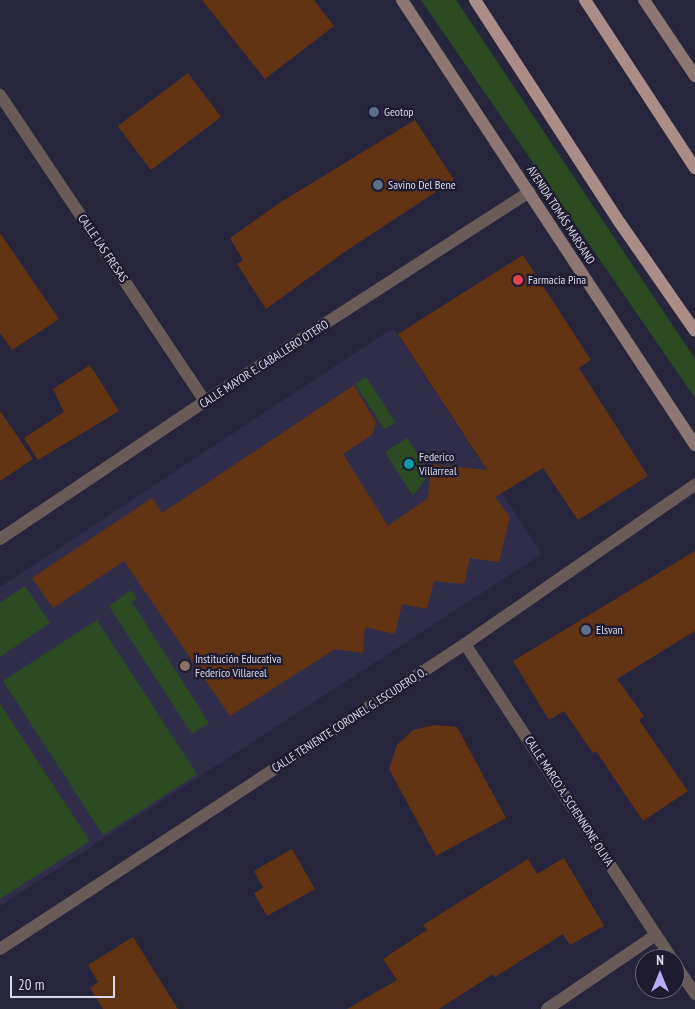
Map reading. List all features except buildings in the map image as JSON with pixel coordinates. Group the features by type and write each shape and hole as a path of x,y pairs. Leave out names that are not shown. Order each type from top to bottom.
{"main road":[{"path":"475,0 620,223 695,331"},
{"path":"585,0 695,168"}],"street":[{"name":"AVENIDA TOMÁS MARSANO","path":"402,0 695,445"},
{"path":"644,0 695,76"},
{"name":"CALLE LAS FRESAS","path":"0,95 205,401"},
{"name":"CALLE MAYOR E. CABALLERO OTERO","path":"0,539 205,401 529,192"},
{"name":"CALLE TENIENTE CORONEL G. ESCUDERO O.","path":"0,948 466,644 695,485"},
{"name":"CALLE MARCO A. SCHENNONE OLIVA","path":"466,644 665,949"},
{"path":"547,1009 656,935"},
{"path":"685,979 695,994"}],"shaded area":[{"name":"Institución Educativa Federico Villareal","path":"393,328 542,554 0,906 0,587"}],"green space":[{"path":"421,0 456,0 695,359 695,398"},
{"path":"366,377 395,422 385,429 355,384"},
{"path":"407,438 430,473 413,496 385,452"},
{"path":"25,586 50,623 0,657 0,603"},
{"path":"131,590 137,599 132,602 209,723 192,734 109,606"},
{"path":"97,620 197,774 103,835 3,681"},
{"path":"0,704 90,841 0,899"}],"place":[{"name":"Geotop","path":"374,112"},
{"name":"Savino Del Bene","path":"378,185"},
{"name":"Farmacia Pina","path":"518,280"},
{"name":"Federico Villarreal","path":"409,464"},
{"name":"Elsvan","path":"586,630"},
{"name":"Institución Educativa Federico Villareal","path":"185,666"}]}
